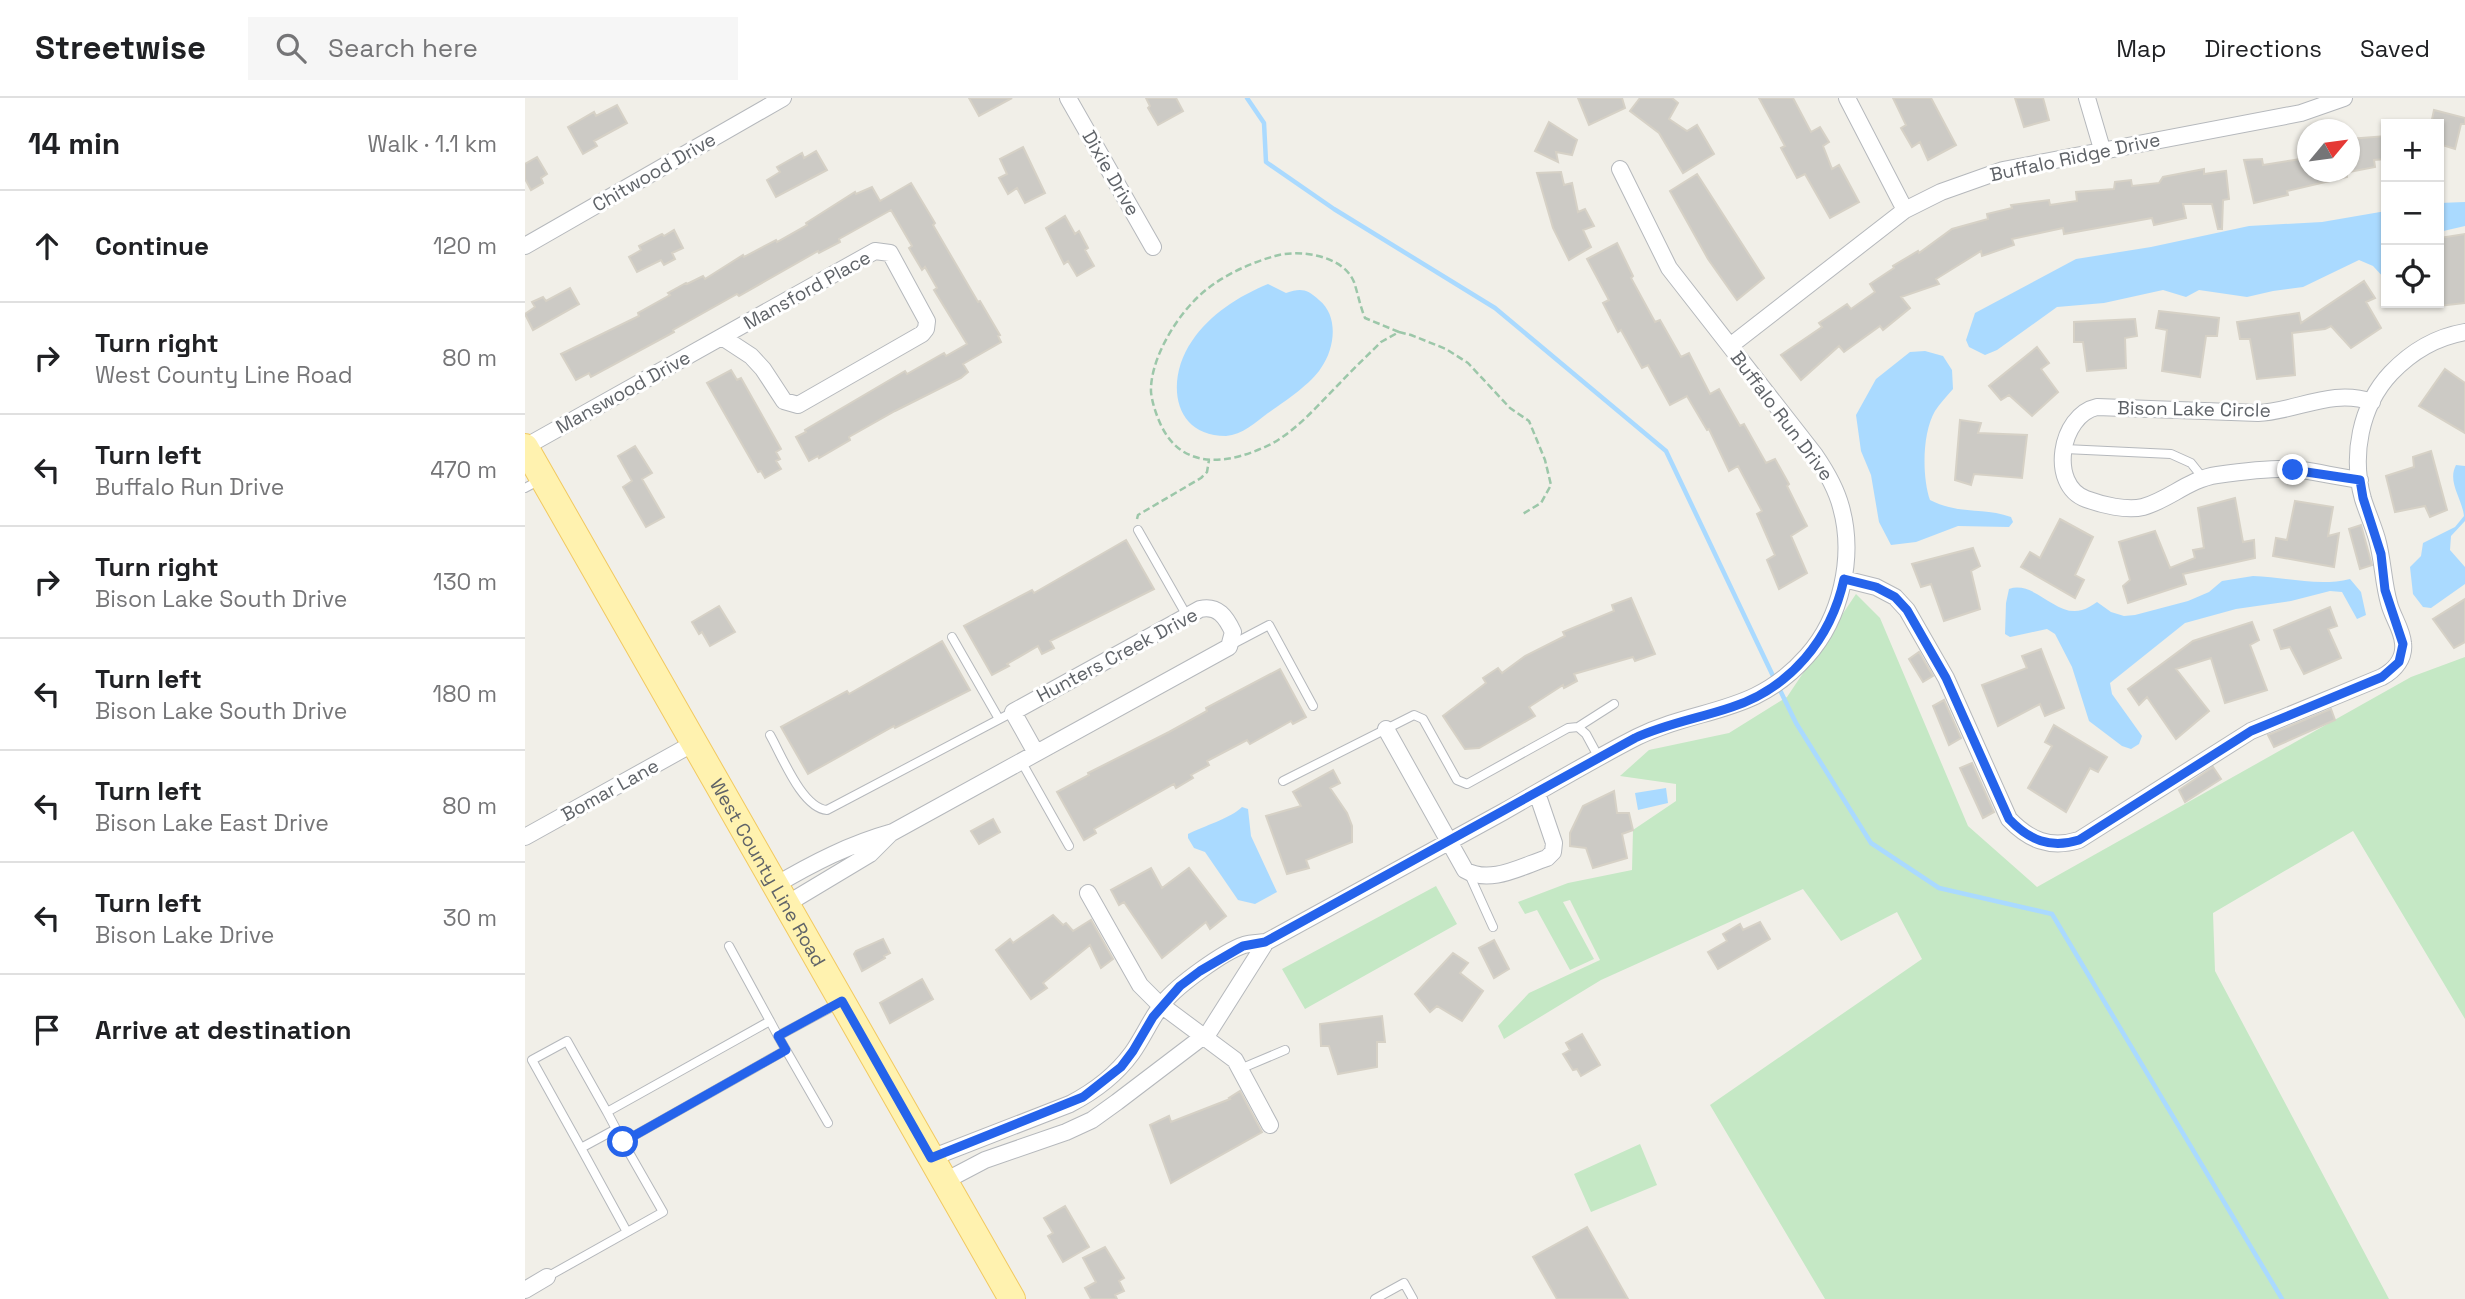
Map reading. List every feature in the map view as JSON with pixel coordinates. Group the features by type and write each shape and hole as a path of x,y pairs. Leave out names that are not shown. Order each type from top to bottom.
{"main road":[{"name":"West County Line Road","path":"525,447 534,483 694,743 1012,1299"}],"street":[{"name":"Chitwood Drive","path":"525,246 783,98"},
{"name":"Dixie Drive","path":"1068,98 1153,247"},
{"path":"1847,98 1905,210"},
{"path":"2087,98 2102,149"},
{"name":"Buffalo Ridge Drive","path":"1730,346 1905,210 1941,192 2003,170 2301,113 2343,98"},
{"name":"Buffalo Run Drive","path":"931,1158 1070,1104 1091,1093 1121,1067 1161,1005 1200,971 1243,946 1265,942 1646,733 1733,707 1773,687 1795,669 1819,640 1833,613 1844,579 1845,527 1842,508 1834,487 1815,455 1669,268 1620,169"},
{"name":"Mansford Place","path":"875,251 890,253 927,321 922,334 798,405 784,401 751,356 722,337 875,251"},
{"path":"1844,579 1876,587 1902,603 1946,678 2009,819 2019,831 2047,844 2064,844 2079,840 2251,731 2382,677 2396,666 2403,652 2403,640 2385,590 2381,554 2363,498 2357,466 2360,433 2372,402 2388,377 2407,358 2431,343 2465,332"},
{"name":"Manswood Drive","path":"525,447 722,337"},
{"name":"Bison Lake Circle","path":"2204,478 2149,505 2131,509 2085,499 2070,487 2062,461 2074,421 2084,411 2097,407 2258,413 2283,411 2336,396 2372,402"},
{"path":"2204,478 2287,469 2360,480"},
{"name":"Hunters Creek Drive","path":"1028,757 1006,715 1205,608 1219,612 1233,632 1229,646"},
{"path":"780,895 818,860 862,841 893,832 1229,646"},
{"path":"1386,729 1467,872 1477,876 1492,876 1552,854 1554,843 1537,793"},
{"name":"Bomar Lane","path":"525,837 694,743"},
{"path":"1088,893 1140,985 1161,1005 1235,1060 1270,1125"},
{"name":"Buffalo Run Drive","path":"945,1181 985,1160 1066,1132 1092,1120 1204,1036 1217,1022 1265,942"},
{"path":"525,1290 547,1277"}],"lane":[{"path":"2065,449 2171,454 2191,463 2204,478"},
{"path":"1138,530 1187,616"},
{"path":"1229,646 1269,625 1313,706"},
{"path":"770,735 802,793 814,806 827,810 1006,715 952,637"},
{"path":"1283,781 1412,716 1420,717 1457,780 1465,784 1567,728 1578,727 1614,704"},
{"path":"1578,727 1586,734 1599,758"},
{"path":"1028,757 1069,846"},
{"path":"1467,872 1493,927"},
{"path":"729,946 828,1123"},
{"path":"778,1036 842,1001"},
{"path":"607,1112 770,1021"},
{"path":"547,1277 663,1212 567,1041 532,1060 627,1231"},
{"path":"623,1142 786,1050"},
{"path":"1240,1069 1285,1050"},
{"path":"581,1148 616,1129"},
{"path":"1375,1299 1405,1283 1413,1299"}],"path":[{"path":"1399,332 1381,342 1290,432 1252,452 1227,460 1189,456 1167,437 1157,415 1151,393 1157,363 1165,344 1193,302 1245,266 1285,253 1332,260 1346,271 1353,281 1365,318 1445,349 1468,363 1510,408 1529,421 1545,460 1551,485 1541,503 1521,515"},
{"path":"1138,530 1138,515 1193,484 1206,472 1209,460"}],"green space":[{"path":"1856,594 1880,618 1968,826 2037,887 2411,677 2465,657 2465,1019 2353,831 2213,913 2215,971 2389,1299 1825,1299 1710,1105 1922,959 1897,912 1841,941 1803,889 1601,980 1504,1039 1498,1026 1529,993 1600,960 1570,900 1563,902 1594,959 1570,970 1537,910 1525,914 1518,902 1568,883 1632,870 1633,830 1676,801 1676,784 1620,776 1649,750 1729,733 1787,697"},
{"path":"1436,886 1457,924 1305,1009 1282,969"},
{"path":"1640,1144 1657,1185 1591,1212 1574,1174"}],"water":[{"path":"2465,202 2465,226 2444,231 2444,203"},
{"path":"2381,212 2381,275 2373,266 2359,260 2303,287 2247,297 2199,290 2186,297 2163,290 2104,303 2057,307 1997,350 1985,355 1969,347 1966,340 1975,313 2076,259 2151,247 2249,226 2322,222"},
{"path":"1268,284 1286,293 1300,290 1307,292 1325,307 1330,315 1333,332 1326,360 1311,380 1249,428 1226,436 1208,433 1194,426 1184,416 1179,402 1177,387 1184,356 1199,331 1216,314 1246,294"},
{"path":"1925,351 1943,356 1952,370 1953,389 1935,411 1928,431 1925,468 1930,500 1951,508 2001,514 2011,517 2013,522 2009,527 1958,526 1916,542 1891,545 1879,522 1871,475 1861,451 1856,415 1876,379 1910,352"},
{"path":"2456,465 2465,466 2465,521 2451,536 2450,550 2465,567 2465,584 2431,608 2423,607 2413,594 2410,567 2421,556 2423,543 2455,527 2464,516 2453,478"},
{"path":"2253,576 2314,582 2350,579 2361,592 2366,615 2357,619 2342,592 2330,591 2291,601 2236,609 2185,623 2110,683 2112,694 2142,736 2139,744 2131,749 2122,746 2089,721 2072,667 2055,634 2047,629 2010,637 2005,634 2009,589 2028,590 2072,611 2084,609 2097,602 2111,612 2124,616 2188,601 2209,592 2222,581"},
{"path":"1666,788 1668,803 1638,810 1635,793"},
{"path":"1242,807 1248,809 1251,836 1277,892 1255,904 1238,900 1205,852 1194,848 1188,838 1188,834"}],"building":[{"path":"969,98 1012,98 979,116"},
{"path":"1146,98 1176,98 1183,111 1158,125 1148,108 1150,106"},
{"path":"1578,98 1622,98 1625,108 1589,125"},
{"path":"1640,98 1672,98 1678,103 1669,119 1687,131 1697,125 1714,154 1683,173 1659,133 1630,111"},
{"path":"1759,98 1793,98 1811,132 1820,127 1829,142 1823,146 1832,169 1839,165 1859,202 1830,218 1805,174 1797,178 1781,148 1785,146"},
{"path":"1893,98 1931,98 1956,145 1928,160 1920,142 1912,147 1901,128 1906,125"},
{"path":"2015,98 2043,98 2049,120 2024,127"},
{"path":"617,105 627,123 594,141 597,146 583,154 568,127 594,112 596,116"},
{"path":"2434,110 2465,118 2455,149 2444,146 2444,119 2432,119"},
{"path":"1549,122 1577,140 1572,155 1556,152 1558,162 1535,151"},
{"path":"2381,136 2381,159 2374,160 2375,167 2360,170 2360,138"},
{"path":"1023,147 1045,193 1025,203 1017,188 1008,194 999,178 1007,174 1000,159"},
{"path":"816,151 827,170 776,197 767,180 780,172 777,167 802,153 804,158"},
{"path":"537,157 547,174 541,178 543,183 531,190 525,179 525,164"},
{"path":"2262,159 2263,165 2297,160 2297,182 2326,182 2287,191 2288,195 2254,203 2244,160"},
{"path":"2204,169 2204,174 2226,171 2229,199 2223,200 2222,229 2218,229 2212,204 2183,204 2186,218 2154,225 2152,218 2064,234 2063,228 2012,239 2014,245 1982,256 1981,251 1936,279 1939,284 1901,297 1910,308 1883,330 1880,326 1844,352 1839,346 1801,380 1781,355 1822,327 1819,323 1847,304 1851,309 1875,292 1870,284 1894,268 1893,266 1918,251 1919,253 1952,229 1988,219 1987,214 2012,208 2011,205 2049,200 2050,205 2077,201 2076,192 2114,189 2115,182 2131,180 2132,186 2159,183 2163,177"},
{"path":"1561,172 1564,185 1572,183 1578,212 1585,209 1594,226 1583,230 1591,247 1569,260 1553,228 1537,173"},
{"path":"1697,174 1764,278 1737,300 1708,259 1670,191"},
{"path":"911,183 978,302 980,301 1000,335 998,336 1001,342 963,364 968,372 961,378 895,411 819,458 818,456 809,461 796,437 905,371 907,374 944,353 946,356 967,344 934,290 937,288 925,267 922,270 909,248 912,246 891,210 839,239 840,242 819,253 818,251 739,296 737,294 591,377 589,373 576,380 561,354 639,316 638,313 686,283 703,276 705,279 743,255 744,257 776,240 777,242 855,192 856,194 872,187 880,201"},
{"path":"1065,216 1075,234 1079,231 1094,266 1077,276 1068,261 1064,264 1046,228"},
{"path":"674,230 683,248 672,253 675,259 664,265 661,260 637,272 629,257 641,250 639,246"},
{"path":"2465,234 2465,303 2444,305 2444,237"},
{"path":"1617,243 1633,276 1631,278 1655,322 1660,320 1681,357 1689,353 1710,394 1719,389 1740,426 1744,424 1766,463 1775,459 1789,484 1787,486 1807,526 1791,536 1807,573 1779,589 1767,560 1775,555 1757,514 1762,511 1738,466 1729,471 1709,429 1707,430 1687,396 1670,405 1648,365 1642,368 1603,303 1609,300 1587,259"},
{"path":"2364,281 2375,298 2366,302 2381,328 2351,348 2331,326 2292,333 2295,375 2257,379 2250,339 2240,339 2237,322 2299,313 2301,323"},
{"path":"570,288 579,304 533,330 525,314 535,307 532,302 543,297 546,301"},
{"path":"2159,311 2219,318 2217,336 2206,336 2200,377 2162,371 2167,330 2156,328"},
{"path":"2135,319 2137,336 2125,338 2126,368 2087,371 2083,342 2074,342 2074,322"},
{"path":"2037,347 2049,363 2041,369 2058,392 2032,416 2009,395 2001,400 1989,386"},
{"path":"2445,369 2465,383 2465,433 2419,406"},
{"path":"731,370 737,380 741,378 781,449 776,452 780,459 776,461 781,469 765,478 761,471 758,472 707,383"},
{"path":"1960,420 1981,423 1978,433 2027,435 2022,478 1974,474 1971,485 1955,480"},
{"path":"635,446 652,473 642,479 664,517 646,527 623,487 632,481 618,456"},
{"path":"2431,451 2447,510 2430,517 2425,506 2395,512 2386,476 2414,467 2413,457"},
{"path":"2235,498 2243,542 2254,540 2255,558 2183,574 2186,584 2128,603 2123,586 2130,580 2119,542 2155,531 2170,568 2195,558 2193,550 2204,548 2198,508"},
{"path":"2295,501 2333,507 2328,536 2339,533 2334,567 2273,556 2276,538 2287,540"},
{"path":"2060,519 2093,537 2075,575 2084,580 2075,598 2021,567 2030,552 2040,558"},
{"path":"2361,525 2372,565 2360,569 2349,529"},
{"path":"1126,540 1154,589 1050,641 1054,648 1042,654 1038,646 992,675 964,626 1032,590 1034,593"},
{"path":"1973,548 1980,566 1971,571 1980,609 1944,621 1931,584 1921,587 1912,564"},
{"path":"1631,598 1655,654 1635,661 1633,657 1574,674 1577,681 1564,688 1563,685 1529,707 1535,716 1479,748 1465,749 1443,716 1486,683 1483,678 1498,668 1502,673 1525,656 1565,636 1563,632 1614,611 1612,605"},
{"path":"2465,599 2465,642 2454,648 2433,619"},
{"path":"719,606 735,632 710,646 692,622"},
{"path":"2330,607 2337,626 2328,629 2341,658 2304,674 2290,647 2281,649 2274,630"},
{"path":"2252,622 2259,640 2250,645 2267,690 2225,703 2211,658 2176,669 2209,711 2176,739 2147,697 2139,705 2128,689 2193,641"},
{"path":"942,641 970,690 895,728 894,726 808,774 781,727 847,691 849,694"},
{"path":"2041,649 2064,708 2045,716 2040,704 1998,726 1982,685 2027,668 2022,656"},
{"path":"1919,652 1933,676 1923,682 1909,659"},
{"path":"1280,669 1306,717 1293,724 1291,721 1250,744 1247,740 1207,761 1209,765 1191,775 1193,778 1176,788 1174,784 1094,829 1096,833 1084,840 1057,792"},
{"path":"1944,700 1961,738 1949,745 1933,706"},
{"path":"2331,709 2335,720 2274,747 2268,735"},
{"path":"2054,725 2107,757 2098,772 2090,768 2066,812 2028,788 2052,746 2045,742"},
{"path":"1972,763 1994,812 1983,818 1960,768"},
{"path":"2213,767 2221,779 2185,802 2179,790"},
{"path":"1333,770 1340,783 1330,788 1347,813 1352,826 1352,842 1306,860 1309,868 1287,874 1266,816 1301,806 1293,792"},
{"path":"1614,791 1617,813 1629,813 1633,830 1622,834 1627,858 1593,868 1586,848 1570,846 1570,833 1583,806"},
{"path":"993,819 1000,832 979,844 971,831"},
{"path":"1151,868 1162,888 1189,868 1226,916 1210,929 1206,922 1162,958 1124,902 1119,905 1111,890"},
{"path":"1053,915 1073,931 1091,920 1113,959 1101,968 1090,945 1043,983 1047,988 1031,999 996,950 1010,939 1013,943"},
{"path":"1760,922 1770,939 1718,969 1708,952 1727,941 1723,934 1740,924 1743,930"},
{"path":"883,939 890,953 862,971 854,954"},
{"path":"1494,940 1509,969 1494,978 1479,948"},
{"path":"1453,953 1468,963 1460,973 1483,991 1462,1021 1437,1006 1430,1012 1415,994"},
{"path":"922,979 933,999 890,1023 880,1003"},
{"path":"1382,1016 1385,1042 1377,1042 1377,1067 1338,1074 1329,1046 1321,1046 1320,1024"},
{"path":"1582,1034 1600,1065 1581,1076 1577,1069 1573,1070 1563,1054 1570,1050 1566,1043"},
{"path":"1240,1091 1262,1132 1171,1183 1150,1125 1169,1116 1171,1122 1230,1099"},
{"path":"1065,1206 1089,1247 1063,1262 1048,1236 1053,1233 1044,1218"},
{"path":"1587,1227 1628,1299 1557,1299 1533,1257"},
{"path":"1105,1247 1124,1278 1119,1281 1124,1291 1115,1295 1117,1299 1091,1299 1085,1288 1096,1282 1083,1258"}],"waterway":[{"path":"1247,98 1264,123 1266,162 1334,209 1495,308 1666,451 1774,678"},
{"path":"1778,686 1796,723 1871,843 1939,888 2052,914 2282,1299"}],"route":[{"path":"623,1142 786,1050 778,1036 842,1001 931,1158 1070,1104 1100,1086 1121,1067 1163,1003 1200,971 1243,946 1265,942 1635,738 1747,702 1779,683 1809,654 1819,640 1833,613 1844,579 1876,587 1895,597 1907,610 1946,678 2009,819 2016,828 2047,844 2064,844 2084,838 2251,731 2389,674 2399,662 2403,652 2403,640 2385,590 2381,554 2360,480 2293,470"}]}
